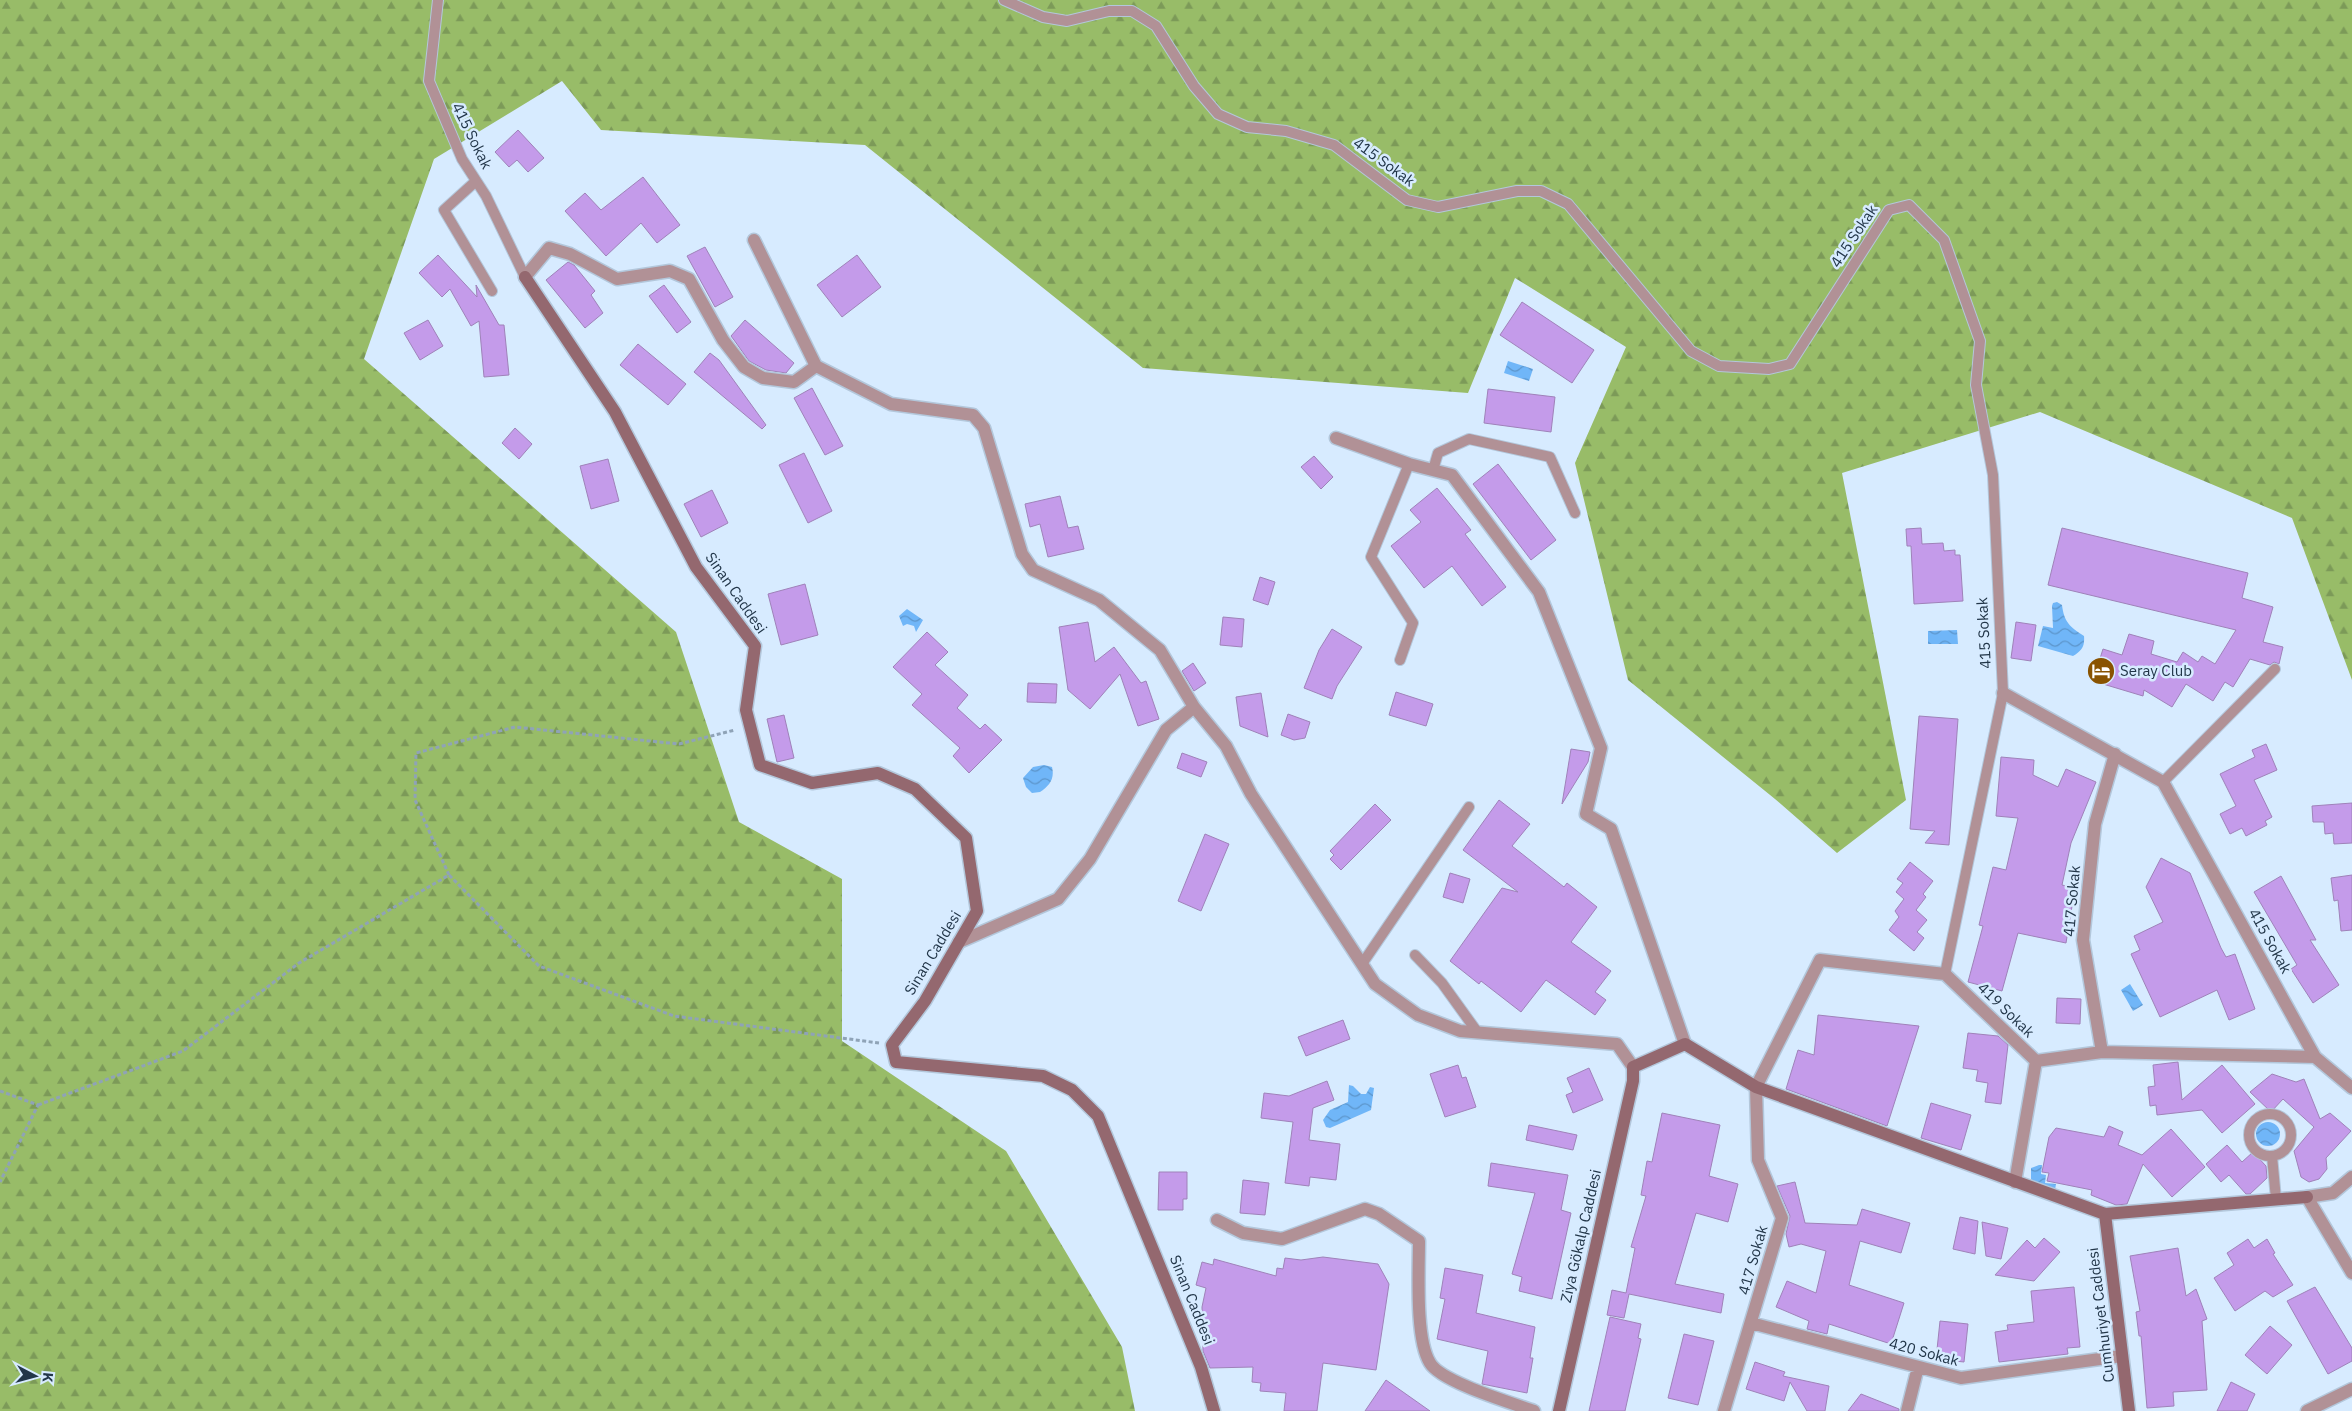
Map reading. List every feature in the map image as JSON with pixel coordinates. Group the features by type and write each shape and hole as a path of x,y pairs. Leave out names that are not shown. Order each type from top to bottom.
{"street":[{"path":"754,240 816,366 891,404 973,415 984,428 1022,554 1033,570 1099,600 1160,650 1194,707 1226,746 1251,794 1375,984 1418,1015 1460,1031 1617,1044 1633,1067 1685,1044"},
{"path":"525,278 549,248 570,254 617,279 670,271 689,279 723,340 744,367 764,378 794,382 816,366"},
{"name":"Sinan Caddesi","path":"525,278 615,412 696,567 755,646 746,710 760,766 812,783 878,773 915,788 966,838 977,911 924,1001 892,1045 896,1062 1043,1076 1072,1090 1098,1116 1197,1358 1214,1411"},
{"path":"1336,438 1409,464 1452,475 1539,592 1601,748 1586,814 1611,829 1685,1044 1756,1087 2106,1214 2307,1197 2333,1193 2352,1177"},
{"path":"2004,693 2163,782"},
{"path":"959,942 1058,899 1090,858 1166,730 1194,707"},
{"name":"417 Sokak","path":"2102,1052 2084,940 2095,824 2115,754"},
{"name":"415 Sokak","path":"2163,782 2315,1058 2352,1088"},
{"path":"1756,1087 1820,960 1945,974"},
{"name":"419 Sokak","path":"1945,974 2036,1061 2102,1052 2315,1058"},
{"path":"2015,1182 2036,1061"},
{"name":"Ziya Gökalp Caddesi","path":"1559,1411 1632,1081 1633,1067"},
{"name":"417 Sokak","path":"1724,1411 1782,1218 1758,1160 1756,1087"},
{"path":"2307,1197 2352,1273"},
{"path":"1217,1220 1243,1233 1282,1239 1365,1209 1379,1214 1419,1242 1420,1328 1430,1364 1453,1381 1534,1411"},
{"name":"Cumhuriyet Caddesi","path":"2106,1214 2129,1411"},
{"name":"420 Sokak","path":"1751,1322 1961,1378 2122,1356"},
{"path":"1908,1411 1918,1367"},
{"path":"2308,1411 2352,1389"}],"lane":[{"name":"415 Sokak","path":"438,0 429,81 462,159 476,181 525,278"},
{"name":"415 Sokak","path":"1004,0 1043,17 1067,21 1109,10 1132,11 1156,26 1194,86 1218,114 1247,127 1286,131 1334,145 1407,200 1438,206 1517,191 1541,191 1568,204 1691,351 1719,366 1769,369 1790,364 1889,210 1909,205 1944,240 1980,341 1976,385 1993,475 2004,693"},
{"path":"476,181 444,210 492,292"},
{"path":"1433,470 1438,453 1469,439 1550,457 1575,513"},
{"path":"1400,660 1413,623 1370,557 1409,464"},
{"path":"2163,782 2274,669"},
{"path":"1945,974 2004,693"},
{"path":"1362,964 1469,808"},
{"path":"1415,955 1442,983 1478,1033"},
{"path":"2268,1114 2275,1115 2286,1123 2291,1136 2286,1148 2272,1156 2256,1151 2249,1139 2249,1132 2256,1120 2268,1114"},
{"path":"2272,1156 2276,1199"}],"path":[{"path":"750,726 679,744 515,727 416,753 415,800 448,875 539,966 674,1016 892,1045"},
{"path":"0,1091 38,1105 183,1051 299,964 448,875"},
{"path":"0,1182 38,1105"}],"green space":[{"path":"0,0 2352,0 2352,680 2292,518 2040,412 1842,473 1906,800 1837,853 1775,799 1628,680 1575,463 1626,347 1515,278 1468,393 1143,368 865,145 601,130 562,81 434,159 364,359 676,632 739,822 842,879 842,1041 1006,1151 1122,1347 1135,1411 0,1411"}],"water":[{"path":"1508,361 1533,369 1529,381 1504,373"},
{"path":"2057,602 2062,605 2068,624 2084,636 2082,648 2073,656 2038,646 2043,626 2053,628 2052,606 2053,603"},
{"path":"907,609 923,620 916,632 914,626 907,624 903,626 899,616"},
{"path":"1957,630 1958,644 1928,644 1928,631"},
{"path":"1044,765 1052,767 1052,779 1043,790 1032,793 1026,787 1023,778 1033,767"},
{"path":"2130,984 2143,1005 2133,1011 2121,990"},
{"path":"1349,1085 1353,1086 1361,1094 1366,1094 1370,1087 1374,1088 1371,1110 1330,1128 1326,1127 1323,1120 1330,1110 1348,1102"},
{"path":"2268,1122 2277,1125 2280,1134 2277,1143 2268,1146 2259,1143 2256,1134 2259,1125"},
{"path":"2042,1165 2041,1174 2046,1175 2045,1183 2056,1184 2055,1190 2034,1185 2031,1179 2031,1168"}],"building":[{"path":"518,130 544,158 528,172 517,160 509,167 495,152"},
{"path":"643,177 680,225 657,243 641,223 606,256 565,211 585,193 601,210"},
{"path":"705,247 733,297 715,307 687,256"},
{"path":"438,255 477,297 476,285 499,325 504,325 509,375 484,377 479,321 471,326 450,289 442,297 419,273"},
{"path":"857,255 881,287 842,317 817,285"},
{"path":"568,262 574,265 595,291 591,295 603,313 585,328 546,280"},
{"path":"664,285 691,322 677,333 649,296"},
{"path":"1522,302 1594,350 1572,383 1500,335"},
{"path":"428,320 443,346 420,360 404,333"},
{"path":"745,320 794,363 786,373 766,370 749,361 731,336"},
{"path":"638,344 686,384 668,405 620,365"},
{"path":"710,353 719,360 766,425 762,429 694,372"},
{"path":"812,388 843,446 825,455 794,398"},
{"path":"1488,389 1555,397 1551,432 1484,423"},
{"path":"515,428 532,444 519,459 502,443"},
{"path":"804,453 832,511 808,523 779,465"},
{"path":"1314,456 1333,477 1321,489 1301,467"},
{"path":"608,459 619,501 591,509 580,466"},
{"path":"1498,464 1556,540 1531,560 1473,484"},
{"path":"1437,488 1471,530 1465,534 1506,587 1482,606 1452,566 1424,588 1391,546 1421,522 1410,510"},
{"path":"712,490 728,523 701,537 684,504"},
{"path":"1060,496 1068,528 1078,526 1084,549 1048,557 1040,524 1030,527 1025,504"},
{"path":"1921,528 1922,544 1943,543 1944,551 1955,550 1955,555 1960,555 1963,601 1914,604 1911,546 1907,546 1906,529"},
{"path":"2062,528 2248,573 2242,598 2273,607 2263,642 2283,647 2279,664 2274,662 2270,665 2250,659 2233,687 2225,682 2213,701 2186,684 2172,707 2144,690 2143,696 2093,681 2103,649 2122,655 2129,634 2154,641 2151,654 2177,662 2183,652 2198,662 2202,656 2215,664 2236,630 2048,585"},
{"path":"1260,577 1275,582 1268,605 1253,600"},
{"path":"805,584 818,635 781,645 768,594"},
{"path":"1223,617 1244,619 1242,647 1220,645"},
{"path":"1088,622 1095,662 1114,647 1141,683 1146,681 1159,719 1138,726 1120,674 1090,709 1068,690 1059,627"},
{"path":"2016,622 2036,625 2031,661 2011,658"},
{"path":"1332,629 1362,647 1337,686 1332,699 1304,688 1319,650"},
{"path":"927,632 948,652 935,665 968,695 957,708 980,729 985,724 1002,740 969,773 953,756 960,748 912,705 922,694 893,667"},
{"path":"1193,663 1206,683 1194,691 1182,671"},
{"path":"1028,683 1057,684 1056,703 1027,702"},
{"path":"1396,692 1433,704 1426,726 1389,715"},
{"path":"1261,693 1268,737 1240,726 1236,697"},
{"path":"1288,714 1310,722 1305,738 1294,740 1281,735"},
{"path":"784,715 794,758 777,762 767,719"},
{"path":"1919,716 1958,719 1949,845 1925,843 1935,831 1910,829"},
{"path":"2266,744 2277,770 2254,780 2272,817 2265,821 2267,825 2246,836 2242,828 2230,834 2220,814 2236,806 2220,774 2255,757 2252,750"},
{"path":"1571,749 1590,752 1588,762 1562,804"},
{"path":"1182,753 1207,762 1201,777 1177,768"},
{"path":"2001,757 2034,760 2033,775 2058,787 2066,769 2096,782 2071,843 2062,885 2075,888 2066,943 2018,933 2002,991 1968,982 1983,926 1979,925 1993,867 2006,870 2018,818 1996,816"},
{"path":"1499,800 1530,824 1512,846 1564,887 1567,883 1597,907 1571,942 1611,971 1595,992 1606,1000 1595,1015 1546,980 1521,1012 1481,981 1479,984 1450,961 1502,888 1518,892 1463,850"},
{"path":"2352,803 2352,843 2334,844 2333,833 2325,834 2324,822 2313,822 2312,806"},
{"path":"1375,804 1391,820 1341,870 1330,859 1334,855 1330,851"},
{"path":"1205,834 1229,844 1201,911 1178,901"},
{"path":"2161,858 2190,873 2226,957 2235,954 2255,1009 2229,1020 2217,990 2160,1017 2131,954 2140,950 2134,936 2163,922 2146,887"},
{"path":"1910,862 1933,881 1923,894 1926,897 1916,910 1927,920 1917,932 1924,938 1914,951 1889,930 1899,917 1895,911 1904,899 1896,892 1903,883 1897,879"},
{"path":"1450,873 1470,879 1463,903 1443,897"},
{"path":"2352,875 2352,930 2341,931 2338,900 2334,901 2331,878"},
{"path":"2281,876 2316,940 2310,940 2339,985 2313,1003 2291,969 2297,965 2254,892"},
{"path":"2057,998 2081,999 2080,1024 2056,1023"},
{"path":"1818,1015 1919,1026 1887,1126 1786,1089 1798,1050 1814,1055"},
{"path":"1343,1020 1350,1039 1306,1056 1298,1037"},
{"path":"1968,1033 1998,1036 2008,1045 2001,1104 1985,1102 1988,1083 1976,1081 1978,1070 1963,1068"},
{"path":"2178,1062 2182,1100 2222,1065 2255,1104 2222,1133 2202,1110 2157,1115 2156,1105 2150,1106 2148,1087 2155,1086 2153,1065"},
{"path":"1458,1065 1462,1078 1466,1077 1476,1107 1445,1117 1430,1074"},
{"path":"1589,1068 1603,1100 1573,1113 1566,1095 1573,1092 1567,1078"},
{"path":"2272,1074 2296,1082 2304,1079 2320,1119 2330,1113 2351,1131 2326,1158 2327,1169 2319,1179 2309,1182 2301,1177 2294,1151 2314,1127 2283,1099 2271,1112 2250,1092"},
{"path":"1327,1081 1334,1100 1313,1108 1309,1140 1340,1144 1336,1180 1310,1177 1309,1186 1285,1183 1293,1122 1261,1118 1264,1093 1289,1096"},
{"path":"1931,1103 1971,1115 1961,1150 1921,1138"},
{"path":"1662,1113 1720,1125 1709,1176 1738,1184 1728,1222 1696,1213 1675,1284 1724,1294 1721,1313 1629,1294 1624,1318 1607,1315 1612,1290 1626,1293 1635,1248 1631,1247 1646,1196 1641,1195 1647,1161 1652,1162"},
{"path":"1529,1125 1577,1135 1573,1150 1526,1140"},
{"path":"2109,1126 2123,1132 2118,1145 2142,1155 2171,1129 2205,1167 2172,1197 2143,1164 2127,1204 2116,1205 2091,1195 2092,1190 2047,1181 2049,1173 2042,1172 2049,1137 2056,1128 2104,1137"},
{"path":"2227,1145 2242,1162 2253,1152 2266,1166 2267,1178 2250,1194 2246,1194 2229,1175 2221,1182 2206,1164"},
{"path":"1491,1163 1568,1175 1561,1210 1571,1213 1552,1299 1519,1291 1522,1277 1512,1274 1535,1193 1488,1186"},
{"path":"1159,1172 1187,1172 1187,1199 1183,1199 1183,1210 1158,1210"},
{"path":"1243,1180 1269,1183 1265,1215 1240,1213"},
{"path":"1795,1182 1805,1223 1857,1225 1862,1209 1910,1223 1901,1253 1860,1241 1849,1285 1904,1303 1891,1344 1829,1324 1827,1334 1807,1329 1809,1321 1776,1307 1787,1281 1816,1293 1826,1251 1801,1244 1789,1247 1786,1234 1790,1216 1777,1186"},
{"path":"1960,1217 1978,1221 1975,1254 1953,1249"},
{"path":"1982,1222 2008,1228 2001,1259 1986,1256"},
{"path":"2044,1238 2060,1252 2034,1281 1995,1275 2027,1240 2035,1248"},
{"path":"2248,1239 2254,1248 2267,1239 2275,1253 2273,1254 2293,1285 2273,1297 2265,1291 2235,1311 2214,1278 2234,1265 2227,1253"},
{"path":"2178,1248 2186,1296 2196,1289 2207,1319 2202,1321 2207,1390 2173,1392 2174,1406 2147,1408 2141,1336 2139,1336 2136,1312 2140,1311 2130,1256"},
{"path":"1323,1257 1378,1264 1389,1284 1376,1370 1323,1363 1317,1411 1284,1411 1286,1393 1260,1391 1261,1383 1252,1382 1253,1367 1210,1368 1203,1351 1202,1307 1206,1288 1196,1285 1202,1262 1213,1265 1214,1259 1276,1276 1277,1268 1283,1269 1285,1258 1301,1260"},
{"path":"1445,1268 1483,1275 1476,1313 1535,1327 1530,1358 1533,1358 1527,1393 1482,1384 1488,1351 1437,1339 1445,1299 1440,1298"},
{"path":"2074,1287 2080,1347 2067,1348 2068,1354 1999,1362 1995,1332 2008,1330 2007,1325 2034,1322 2031,1291"},
{"path":"2315,1287 2352,1348 2352,1361 2328,1374 2287,1301"},
{"path":"1610,1317 1641,1324 1638,1338 1641,1339 1625,1411 1589,1411"},
{"path":"1940,1321 1968,1324 1964,1362 1936,1359"},
{"path":"2270,1326 2292,1345 2267,1374 2245,1355"},
{"path":"1684,1334 1714,1341 1698,1405 1668,1398"},
{"path":"1755,1362 1785,1372 1783,1376 1829,1386 1825,1411 1807,1411 1790,1382 1784,1401 1746,1389"},
{"path":"1386,1380 1430,1411 1365,1411"},
{"path":"2231,1382 2255,1394 2247,1411 2217,1411"},
{"path":"1861,1394 1899,1409 1899,1411 1848,1411"}],"place":[{"name":"Seray Club","path":"2101,671"}]}
